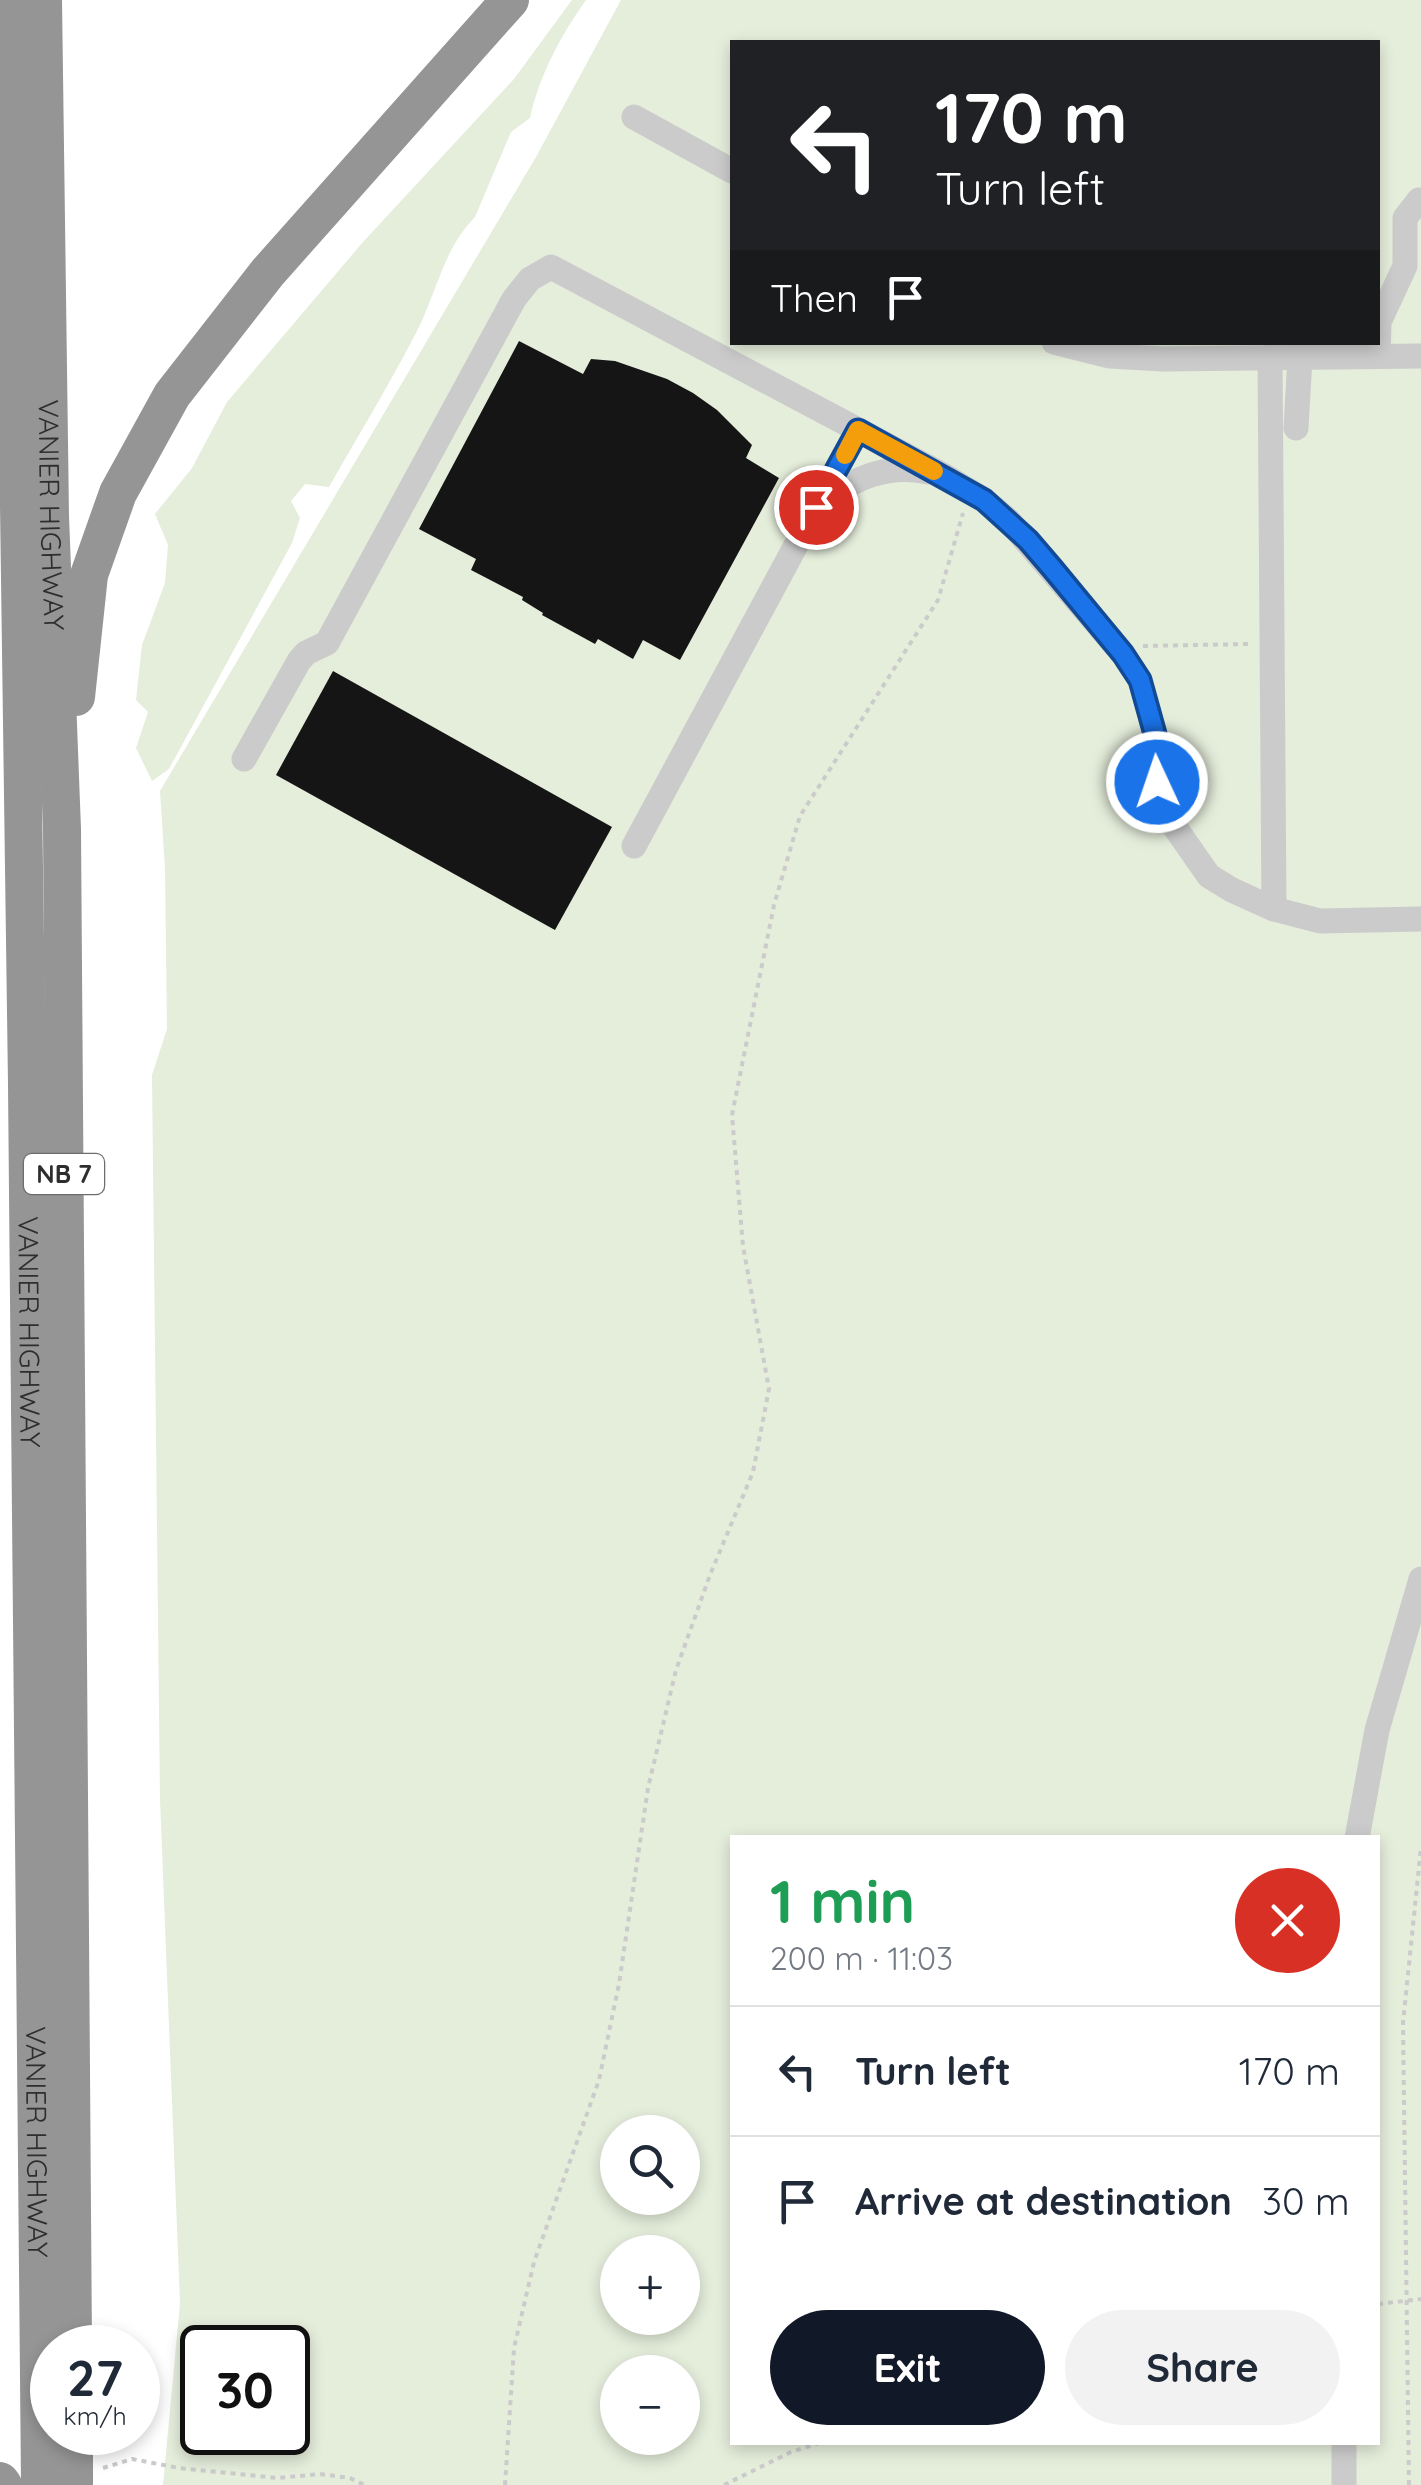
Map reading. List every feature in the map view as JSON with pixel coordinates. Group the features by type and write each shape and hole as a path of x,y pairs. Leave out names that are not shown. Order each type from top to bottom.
{"highway":[{"name":"VANIER HIGHWAY","path":"12,0 28,1084 40,2485"},
{"name":"VANIER HIGHWAY","path":"43,0 50,516 62,829 73,2325"},
{"path":"62,829 89,575 127,477 172,395 268,272 510,0"}],"street":[{"path":"634,117 730,171"},
{"path":"1380,317 1387,282 1404,266 1405,218 1419,200"},
{"path":"244,760 299,661 327,643 514,298 530,280 551,266 943,475 984,500 1018,530 1123,654 1140,680 1155,734 1157,782 1172,823 1209,876 1274,908 1320,920 1421,919"},
{"path":"1066,345 1110,356 1163,359 1421,356"},
{"path":"1378,345 1378,356"},
{"path":"1296,428 1300,357"},
{"path":"1270,358 1274,908"},
{"path":"634,846 858,430"},
{"path":"816,507 847,484 872,474 897,469 943,475"},
{"path":"1358,1835 1377,1730 1421,1580"},
{"path":"1344,2445 1344,2485"}],"path":[{"path":"504,2485 514,2348 534,2262 599,2080 619,1984 648,1788 676,1670 753,1472 769,1389 743,1246 732,1115 774,905 800,816 938,600 963,513"},
{"path":"1123,654 1136,646 1258,644"},
{"path":"1409,2485 1403,2023 1421,1847"},
{"path":"1380,2304 1421,2298"},
{"path":"724,2485 813,2445"},
{"path":"88,2477 132,2459 278,2478 320,2474 350,2478 364,2485"}],"green space":[{"path":"572,0 586,0 552,56 530,118 511,132 475,217 455,243 406,352 329,487 305,484 291,501 300,518 292,543 169,769 152,781 136,748 148,712 136,700 142,645 165,583 168,545 155,514 192,468 227,402 363,242 514,79"},
{"path":"621,0 1421,0 1421,2485 163,2485 180,2303 160,1799 152,1075 167,1029 160,791 536,157"}],"building":[{"path":"519,341 583,374 591,359 615,361 667,379 717,410 752,445 746,458 779,478 680,660 643,640 633,659 598,639 595,644 542,615 523,597 471,570 476,559 419,529"},
{"path":"333,671 612,827 555,930 276,775"}],"slow traffic":[{"path":"845,455 858,430 934,471"}],"route":[{"path":"816,507 858,430 984,500 1028,540 1140,680 1155,734 1157,782"}]}
